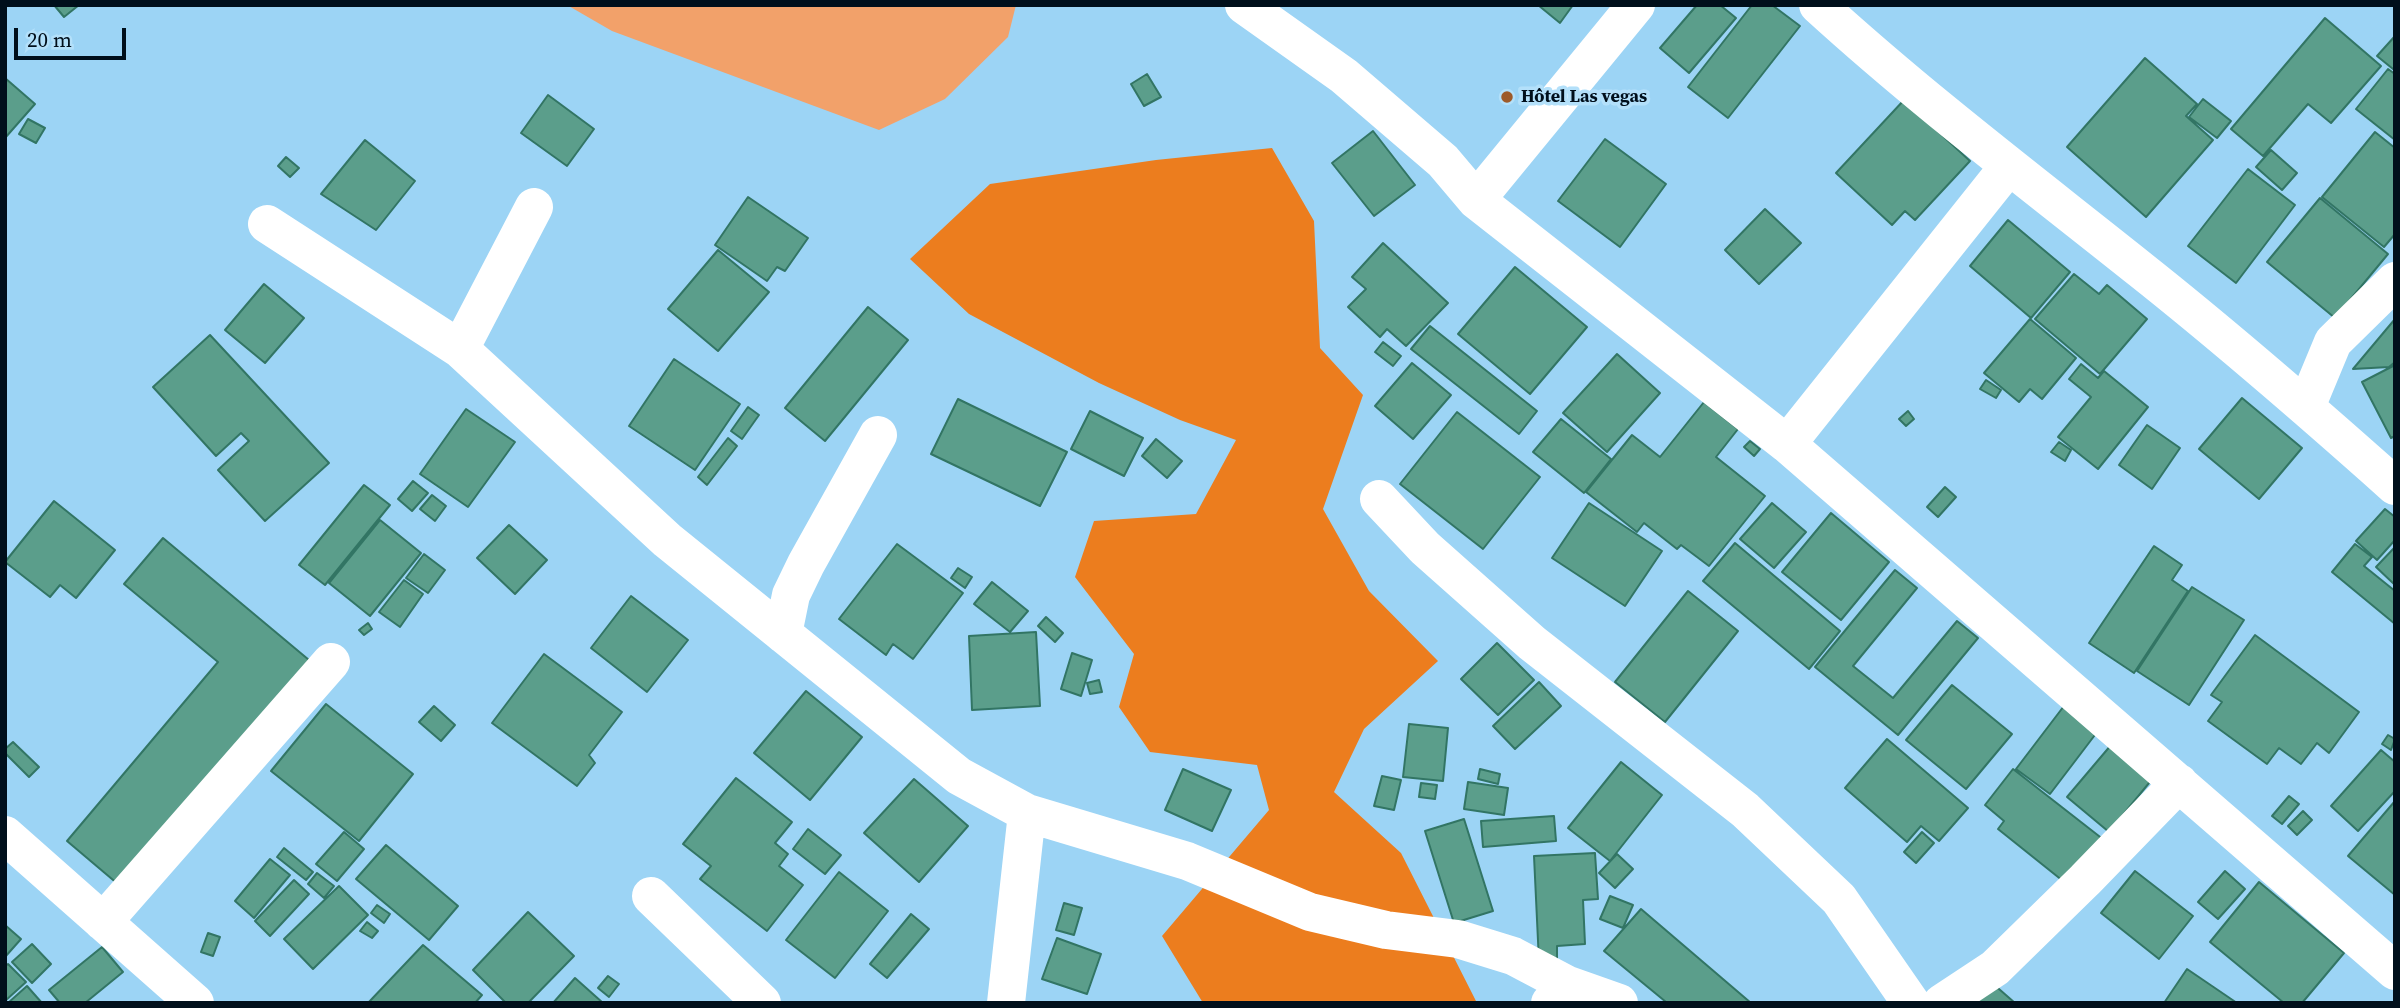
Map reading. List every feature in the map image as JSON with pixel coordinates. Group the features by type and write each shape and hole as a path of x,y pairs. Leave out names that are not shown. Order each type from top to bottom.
{"street":[{"path":"1244,5 1354,84 1443,161 1476,200 1787,444 2395,971"},
{"path":"1476,200 1636,5"},
{"path":"1818,5 2008,167 2142,271 2306,407 2395,486"},
{"path":"1787,444 2008,167"},
{"path":"460,349 534,207"},
{"path":"267,224 460,349 667,540 959,776 1027,813 1187,861 1310,912 1386,930 1458,939 1513,956 1559,994 1619,1003"},
{"path":"2306,407 2333,342 2395,281"},
{"path":"783,634 791,595 878,435"},
{"path":"1379,499 1424,548 1532,643 1745,810 1839,898 1911,1003"},
{"path":"103,922 331,662"},
{"path":"1941,1003 1996,968 2179,782"},
{"path":"1006,1003 1027,813"},
{"path":"5,835 195,1003"},
{"path":"650,896 762,1003"}],"shaded area":[{"path":"567,5 1016,5 1008,37 945,99 879,130 612,31"},
{"path":"1272,148 1314,221 1320,348 1363,395 1323,509 1369,591 1438,661 1364,729 1334,792 1401,853 1477,1003 1203,1003 1162,936 1269,810 1257,765 1150,752 1119,707 1134,654 1075,577 1094,521 1196,514 1236,440 1180,420 1099,383 969,314 910,259 990,184 1156,160"}],"building":[{"path":"54,5 79,5 64,17"},
{"path":"1538,5 1573,5 1560,23"},
{"path":"1697,5 1720,5 1736,18 1689,73 1660,48"},
{"path":"1752,5 1772,5 1800,26 1728,118 1688,87"},
{"path":"2325,18 2381,66 2331,123 2308,104 2263,156 2231,129"},
{"path":"2395,36 2395,68 2393,69 2377,56"},
{"path":"2145,58 2197,104 2186,116 2213,140 2146,217 2067,147"},
{"path":"2388,69 2395,74 2395,140 2356,109"},
{"path":"1147,74 1161,97 1144,106 1131,84"},
{"path":"5,78 35,104 5,138"},
{"path":"548,95 594,129 567,166 521,133"},
{"path":"2203,99 2231,121 2217,138 2189,117"},
{"path":"1904,100 1970,161 1915,220 1905,211 1892,225 1836,173"},
{"path":"28,119 45,128 36,143 19,134"},
{"path":"1373,131 1415,185 1374,216 1332,163"},
{"path":"2375,132 2395,148 2395,234 2384,247 2322,197"},
{"path":"1605,139 1666,184 1620,247 1558,201"},
{"path":"365,140 415,181 376,230 321,194"},
{"path":"2271,150 2297,173 2282,190 2256,167"},
{"path":"286,157 299,168 290,177 278,166"},
{"path":"2248,169 2295,205 2236,283 2188,246"},
{"path":"748,197 808,238 785,271 777,267 767,281 715,245"},
{"path":"2320,198 2388,254 2335,318 2267,262"},
{"path":"1765,209 1801,243 1759,284 1725,250"},
{"path":"2008,220 2070,272 2031,318 1970,266"},
{"path":"1383,243 1448,303 1406,346 1387,329 1380,337 1348,307 1366,289 1352,277"},
{"path":"718,250 769,292 718,351 668,309"},
{"path":"1515,267 1587,327 1530,394 1458,334"},
{"path":"2074,274 2099,294 2107,285 2147,319 2100,374 2035,319"},
{"path":"264,284 304,318 265,363 225,330"},
{"path":"868,307 908,340 825,441 785,408"},
{"path":"2030,319 2076,358 2042,399 2030,389 2019,402 1984,373"},
{"path":"2395,319 2395,362 2389,367 2353,369"},
{"path":"1430,326 1537,411 1519,434 1411,349"},
{"path":"210,335 329,463 265,521 218,470 249,441 241,433 216,456 153,387"},
{"path":"1383,342 1401,356 1393,366 1375,352"},
{"path":"1617,354 1660,393 1607,452 1563,413"},
{"path":"674,359 740,404 695,470 629,426"},
{"path":"1412,363 1451,395 1413,439 1375,406"},
{"path":"2081,364 2098,378 2104,371 2148,407 2098,469 2058,437 2091,397 2069,379"},
{"path":"2395,365 2395,436 2391,438 2362,382"},
{"path":"1986,380 2001,390 1996,398 1980,389"},
{"path":"2242,398 2302,448 2259,499 2199,449"},
{"path":"958,399 1067,452 1040,506 931,454"},
{"path":"1704,402 1738,429 1716,457 1765,496 1709,566 1681,545 1677,549 1644,523 1637,532 1586,492 1632,435 1660,457"},
{"path":"748,407 759,415 742,439 731,431"},
{"path":"466,409 515,442 468,507 420,474"},
{"path":"1090,411 1143,438 1124,476 1071,449"},
{"path":"1908,411 1914,419 1906,426 1899,419"},
{"path":"1457,412 1540,477 1483,549 1400,484"},
{"path":"1561,419 1611,459 1584,493 1533,452"},
{"path":"2147,425 2180,448 2152,489 2119,465"},
{"path":"728,438 737,446 707,485 698,477"},
{"path":"1156,439 1182,461 1167,478 1142,456"},
{"path":"1750,441 1760,449 1754,456 1744,447"},
{"path":"2059,442 2071,450 2065,461 2051,452"},
{"path":"413,481 428,493 412,511 398,499"},
{"path":"364,485 390,505 325,585 299,565"},
{"path":"1945,487 1956,497 1938,517 1927,507"},
{"path":"432,495 446,506 435,521 420,509"},
{"path":"54,501 115,550 76,598 60,585 50,597 5,562"},
{"path":"1589,503 1662,551 1625,606 1552,558"},
{"path":"1772,503 1806,532 1774,568 1740,539"},
{"path":"2385,509 2395,517 2395,540 2377,560 2356,541"},
{"path":"1831,513 1889,562 1841,620 1782,572"},
{"path":"380,520 421,553 370,616 329,583"},
{"path":"509,525 547,560 515,594 477,558"},
{"path":"163,538 309,660 119,885 67,841 218,662 124,584"},
{"path":"1735,543 1840,631 1809,669 1703,581"},
{"path":"897,544 963,593 913,659 893,644 886,655 839,619"},
{"path":"2355,544 2372,557 2364,566 2395,591 2395,624 2332,572"},
{"path":"2154,546 2182,565 2172,580 2188,591 2134,673 2089,643"},
{"path":"2395,547 2395,585 2376,567"},
{"path":"424,554 445,570 428,593 406,578"},
{"path":"958,568 972,577 965,588 951,578"},
{"path":"1895,570 1917,588 1853,666 1893,698 1957,621 1978,638 1898,735 1815,667"},
{"path":"404,580 423,594 400,627 379,612"},
{"path":"992,582 1028,611 1010,632 974,604"},
{"path":"2192,587 2244,620 2189,705 2137,671"},
{"path":"1688,591 1738,631 1665,722 1615,682"},
{"path":"631,596 688,640 647,692 591,648"},
{"path":"1046,617 1063,633 1055,642 1038,626"},
{"path":"368,623 372,629 364,635 359,630"},
{"path":"1036,632 1040,706 972,710 969,636"},
{"path":"2255,635 2359,712 2329,753 2317,743 2301,764 2279,748 2267,764 2208,721 2222,702 2211,695"},
{"path":"1497,643 1534,680 1498,715 1461,679"},
{"path":"1072,653 1092,660 1081,696 1061,689"},
{"path":"544,654 622,712 589,755 595,763 577,786 492,723"},
{"path":"1099,680 1102,692 1090,694 1087,683"},
{"path":"1539,682 1561,706 1515,749 1493,726"},
{"path":"1952,685 2012,734 1966,789 1906,740"},
{"path":"806,691 862,737 810,800 754,753"},
{"path":"2067,702 2101,727 2050,794 2016,769"},
{"path":"326,704 413,774 359,841 271,771"},
{"path":"434,706 455,725 441,741 419,722"},
{"path":"1409,724 1448,728 1443,781 1403,777"},
{"path":"2388,735 2395,739 2391,750 2382,744"},
{"path":"2117,738 2158,772 2109,832 2067,797"},
{"path":"1887,739 1968,808 1939,841 1921,826 1907,842 1845,788"},
{"path":"13,742 39,767 29,777 5,753 5,749"},
{"path":"2381,750 2395,762 2395,791 2358,831 2331,806"},
{"path":"1621,762 1662,795 1610,861 1568,828"},
{"path":"1183,769 1231,790 1212,831 1165,810"},
{"path":"1480,769 1500,774 1498,784 1478,779"},
{"path":"2013,769 2104,840 2068,885 1998,829 2004,821 1985,805"},
{"path":"1382,776 1401,780 1394,810 1374,806"},
{"path":"736,778 792,822 775,843 788,854 779,866 803,885 767,931 700,879 711,866 683,844"},
{"path":"914,779 968,826 919,882 864,833"},
{"path":"1468,782 1508,788 1504,815 1464,809"},
{"path":"1421,783 1437,785 1435,799 1419,797"},
{"path":"2289,796 2299,804 2282,824 2272,816"},
{"path":"2395,801 2395,895 2348,856"},
{"path":"2303,811 2312,820 2297,835 2288,826"},
{"path":"1554,816 1556,841 1483,847 1481,821"},
{"path":"1464,819 1493,911 1454,923 1425,831"},
{"path":"808,829 841,855 825,874 793,849"},
{"path":"344,832 364,849 337,881 316,864"},
{"path":"1922,832 1934,843 1916,863 1904,852"},
{"path":"386,845 458,906 429,940 356,879"},
{"path":"284,848 313,872 306,880 277,857"},
{"path":"1595,853 1598,899 1583,900 1585,944 1557,946 1557,961 1539,962 1534,856"},
{"path":"1617,854 1633,869 1615,888 1599,873"},
{"path":"270,859 290,875 254,918 235,901"},
{"path":"2135,871 2193,916 2159,959 2101,913"},
{"path":"2225,871 2245,889 2218,919 2198,902"},
{"path":"839,872 888,911 835,978 786,940"},
{"path":"317,873 334,886 324,898 308,884"},
{"path":"294,880 309,894 270,936 255,921"},
{"path":"2259,882 2344,953 2302,1003 2284,1003 2210,942"},
{"path":"339,886 368,915 313,969 284,939"},
{"path":"1610,896 1633,905 1623,928 1600,919"},
{"path":"1064,903 1082,908 1074,935 1056,930"},
{"path":"377,905 390,914 384,923 371,913"},
{"path":"1641,909 1751,1003 1666,1002 1604,951"},
{"path":"528,912 574,956 528,1003 506,1003 473,970"},
{"path":"911,914 929,929 887,978 870,964"},
{"path":"367,922 378,931 372,938 360,931"},
{"path":"5,925 21,939 5,957"},
{"path":"208,933 220,937 213,956 201,952"},
{"path":"1057,938 1101,954 1087,994 1042,979"},
{"path":"32,944 51,964 32,983 12,962"},
{"path":"423,945 482,995 475,1003 368,1003"},
{"path":"102,947 123,972 85,1003 60,1003 49,990"},
{"path":"8,964 26,982 5,1001 5,966"},
{"path":"2187,969 2237,1003 2164,1003"},
{"path":"608,976 619,984 609,997 598,988"},
{"path":"575,978 603,1003 553,1003"},
{"path":"1991,982 2015,1003 1973,1003"},
{"path":"27,986 42,1003 8,1003"}],"place":[{"name":"Hôtel Las vegas","path":"1507,97"}]}
